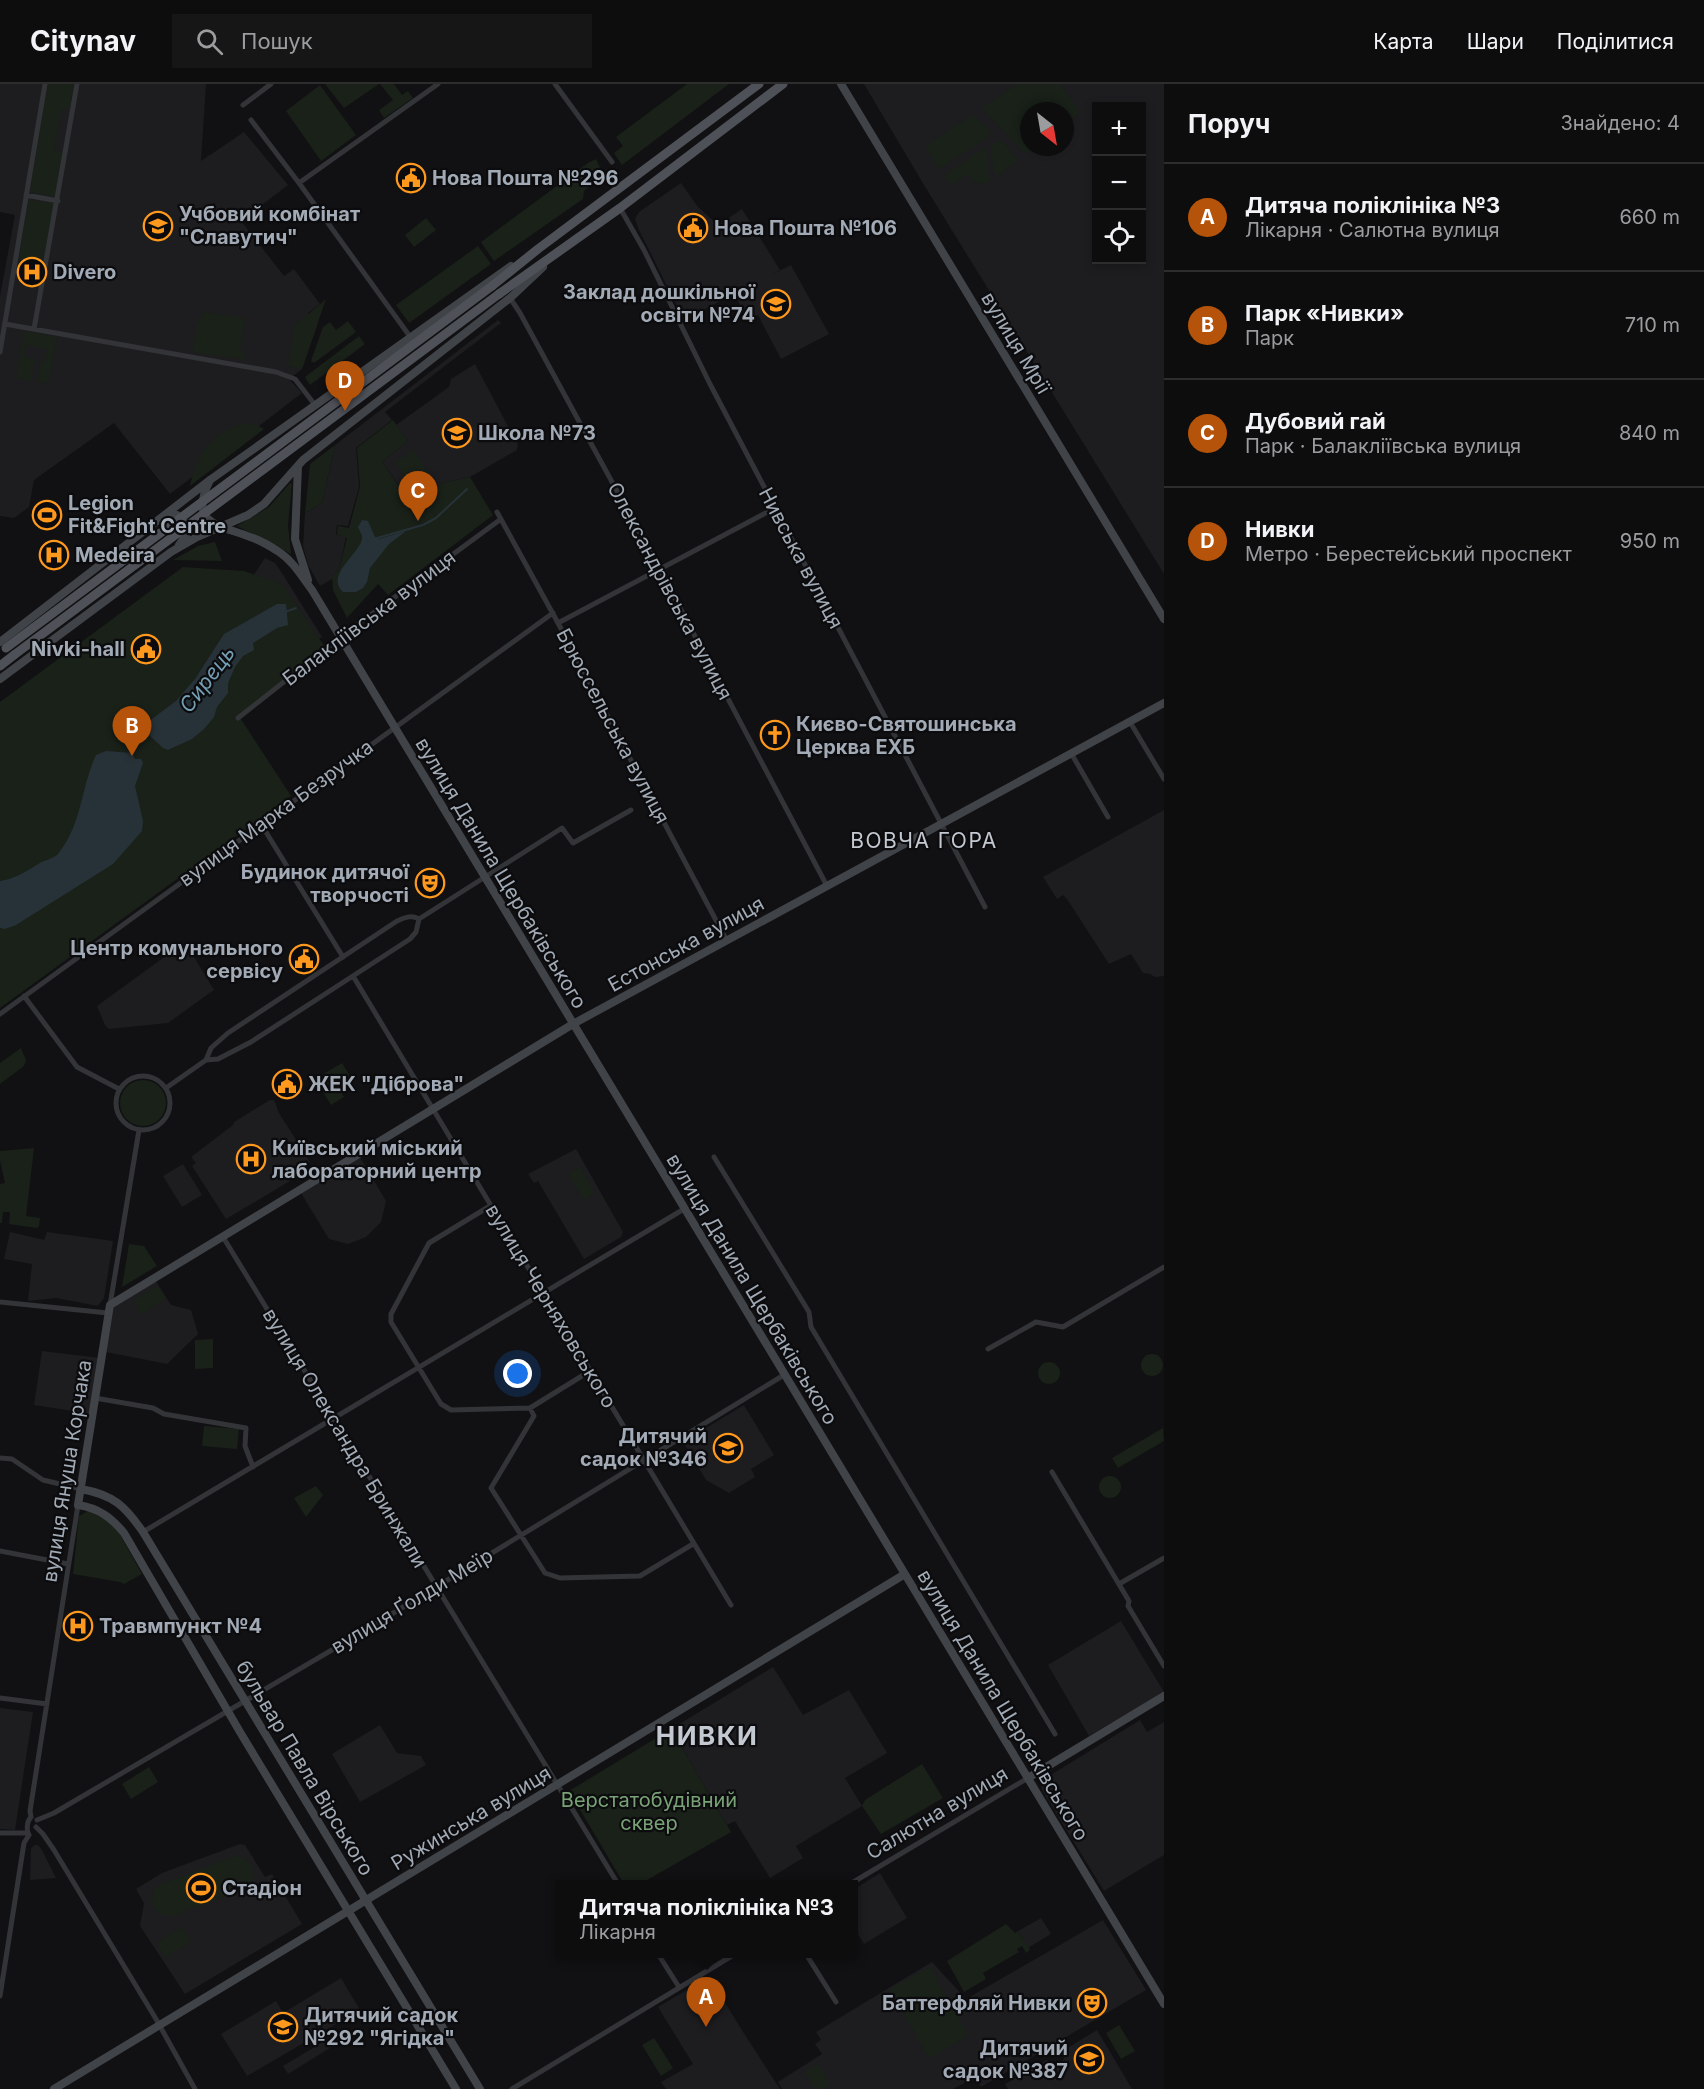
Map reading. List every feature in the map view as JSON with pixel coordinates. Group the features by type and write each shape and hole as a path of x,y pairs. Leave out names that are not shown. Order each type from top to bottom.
{"main road":[{"path":"0,666 5,649 759,84"},
{"path":"5,649 620,208 783,84"}],"street":[{"path":"0,352 45,84"},
{"path":"34,329 77,84"},
{"path":"243,105 272,84"},
{"path":"299,183 438,84"},
{"path":"555,84 612,162"},
{"name":"вулиця Мрії","path":"841,84 1164,619"},
{"path":"251,120 411,338"},
{"path":"26,195 58,201"},
{"name":"Нивська вулиця","path":"620,208 644,250 705,374 985,907"},
{"path":"5,649 210,480 500,273 538,249"},
{"path":"171,552 197,537 248,515 264,504 298,465 510,298 560,251"},
{"name":"Олександрівська вулиця","path":"510,298 660,570 827,886"},
{"path":"5,324 276,372 295,379 317,404 316,416"},
{"path":"283,427 302,425"},
{"path":"326,430 341,429"},
{"path":"313,453 314,439"},
{"name":"вулиця Данила Щербаківського","path":"298,465 295,539 298,555 312,590"},
{"path":"210,480 205,491 203,513 220,527"},
{"path":"558,623 775,508"},
{"name":"Брюссельська вулиця","path":"497,512 727,941"},
{"path":"0,680 183,541 187,529 182,519 177,515 164,516"},
{"name":"Балакліївська вулиця","path":"238,718 340,638 501,519"},
{"name":"вулиця Данила Щербаківського","path":"220,527 251,537 280,553 296,568 312,590 1164,2004"},
{"name":"вулиця Марка Безручка","path":"0,1014 553,614"},
{"name":"Естонська вулиця","path":"109,1309 223,1236 573,1024 1164,703"},
{"path":"1130,722 1164,779"},
{"path":"1071,753 1108,817"},
{"path":"166,1088 206,1060 218,1059 250,1042 410,939 416,932 419,919 562,828 573,843 631,810"},
{"path":"261,824 343,957"},
{"path":"206,1060 211,1048 228,1033 397,921 415,916 419,919"},
{"name":"вулиця Черняховського","path":"353,976 731,1605"},
{"path":"24,996 77,1067 119,1089"},
{"path":"138,1076 154,1078 166,1088 170,1103 166,1118 154,1128 139,1130 126,1125 117,1114 115,1101 119,1089 131,1078 138,1076"},
{"name":"вулиця Януша Корчака","path":"35,1822 30,1811 46,1704 139,1130"},
{"path":"714,1157 808,1312 812,1328 1055,1734"},
{"path":"490,1206 429,1244 391,1314 391,1322 441,1404 451,1410 530,1408 590,1371"},
{"path":"143,1532 684,1209"},
{"name":"вулиця Олександра Бринжали","path":"223,1236 615,1880"},
{"path":"988,1349 1036,1322 1063,1327 1164,1266"},
{"path":"0,1302 109,1309"},
{"name":"вулиця Ґолди Меїр","path":"28,1834 34,1834 35,1822 229,1711 644,1462 784,1375"},
{"path":"95,1398 153,1408 164,1414 246,1428 245,1446 253,1467"},
{"path":"530,1408 534,1416 491,1488 545,1573 560,1578 640,1576 693,1544"},
{"path":"0,1458 12,1459 43,1480 81,1489"},
{"path":"1052,1472 1129,1601 1128,1606 1164,1666"},
{"name":"бульвар Павла Вірського","path":"81,1489 102,1494 117,1501 128,1511 143,1532 480,2089"},
{"name":"бульвар Павла Вірського","path":"78,1505 99,1511 112,1518 124,1533 456,2089"},
{"path":"0,1551 68,1564"},
{"path":"1119,1584 1164,1558"},
{"name":"Ружинська вулиця","path":"54,2089 905,1574"},
{"name":"Салютна вулиця","path":"857,1880 1164,1696"},
{"path":"0,1698 46,1704"},
{"name":"вулиця Януша Корчака","path":"28,1834 29,1820 35,1822"},
{"path":"35,1822 160,2025 195,2089"},
{"path":"0,1833 28,1834 24,1843 0,1996"},
{"path":"661,1958 679,1988"},
{"path":"512,2089 727,1958"},
{"path":"809,1958 836,2002"}],"shaded area":[{"path":"0,84 206,84 201,161 244,132 288,185 241,221 284,276 294,269 320,304 308,313 318,323 302,369 289,379 302,393 170,494 114,423 34,480 29,507 14,518 0,516 0,296 15,215 0,212"},
{"path":"864,84 1164,84 1164,574 924,185"},
{"path":"681,183 698,207 718,225 742,209 780,270 771,275 791,265 829,334 781,359 758,315 748,320 734,294 684,320 635,219 639,212"},
{"path":"498,320 501,323 385,412 392,420 356,448 359,487 348,526 337,525 336,534 346,537 339,570 332,576 332,579 320,586 308,565 303,546 305,513 322,503 335,445"},
{"name":"Школа №73","path":"475,364 518,445 517,450 470,477 442,483 415,507 382,462 408,441 396,425 449,387 451,379"},
{"path":"265,558 275,563 322,637 312,643 253,576"},
{"path":"1164,810 1164,976 1155,977 1143,973 1131,954 1109,964 1067,899 1063,895 1057,899 1043,877"},
{"path":"185,942 214,990 168,1023 109,1029 97,1006"},
{"name":"Київський міський лабораторний центр","path":"270,1100 274,1100 279,1113 310,1162 288,1175 290,1181 226,1219 192,1166 196,1163 191,1157 234,1122"},
{"path":"576,1149 623,1232 621,1237 584,1259 538,1181 534,1183 528,1174"},
{"path":"360,1157 386,1201 381,1222 366,1237 348,1244 329,1239 301,1193"},
{"path":"183,1164 202,1195 182,1207 163,1176"},
{"path":"10,1232 44,1240 47,1232 113,1241 104,1298 98,1306 56,1298 28,1301 32,1264 4,1259"},
{"path":"155,1280 171,1305 191,1310 198,1334 167,1364 106,1352 114,1307"},
{"path":"42,1351 100,1358 92,1414 34,1405"},
{"name":"Дитячий садок №346","path":"744,1405 774,1455 751,1469 755,1477 729,1493 706,1480 683,1442"},
{"path":"1121,1621 1164,1692 1089,1736 1048,1665"},
{"path":"773,1667 803,1715 849,1690 887,1753 845,1778 862,1806 796,1846 803,1858 770,1878 735,1821 727,1825 671,1729"},
{"path":"0,1708 33,1712 15,1830 0,1829"},
{"path":"1140,1720 1147,1732 1164,1722 1164,1855 1104,1891 1042,1790 1041,1781"},
{"path":"380,1725 397,1753 421,1756 426,1765 360,1802 332,1754"},
{"path":"240,1844 245,1845 265,1877 272,1874 302,1924 185,1994 140,1926 144,1903 136,1889 162,1873"},
{"path":"35,1845 42,1850 56,1878 30,1880 31,1848"},
{"path":"880,1873 907,1918 864,1944 858,1934 858,1887"},
{"path":"1041,1918 1051,1934 1028,1948 1018,1931"},
{"path":"1103,1920 1146,1990 981,2087 976,2077 953,2089 782,2089 778,2082 822,2054 815,2044 821,2040 816,2032 932,1962 966,1999"},
{"path":"709,1977 780,2089 666,2089 661,2082 693,2064 658,2007"},
{"name":"Дитячий садок №292 \"Ягідка\"","path":"341,1978 360,2010 247,2076 221,2034 276,2001 283,2013"},
{"name":"Дитячий садок №387","path":"1097,2030 1132,2089 1008,2089 1005,2084 1046,2060 1056,2064 1064,2059 1064,2050"},
{"path":"341,2031 346,2038 288,2074 283,2066"}],"green space":[{"path":"48,84 74,84 69,110 61,109 54,150 63,152 55,197 30,192"},
{"path":"325,84 379,84 344,108"},
{"path":"380,84 394,84 402,95 408,91 413,98 384,118 379,110 393,100"},
{"path":"687,84 729,84 622,165 614,153 623,146 616,137"},
{"path":"1018,84 1060,84 1073,102 1020,102 1020,149 982,108"},
{"path":"320,85 356,135 321,161 286,111"},
{"path":"1074,104 1080,112 1074,117"},
{"path":"973,115 991,132 987,138 939,169 925,146"},
{"path":"1002,141 1018,160 996,177 992,162 992,144"},
{"path":"987,147 988,171 991,181 980,184 971,179 968,174 952,186 945,176 948,172"},
{"path":"596,159 604,176 584,191 583,199 494,261 481,242"},
{"path":"29,200 55,203 43,265 18,260"},
{"path":"426,218 436,230 414,247 405,235"},
{"path":"478,246 491,264 409,323 396,305"},
{"path":"326,299 302,369 288,366 295,325"},
{"path":"203,312 244,318 240,348 248,360 192,352 197,325"},
{"path":"348,321 356,332 314,363 311,361 323,327 330,322 336,330"},
{"path":"24,331 57,337 48,383 37,382 41,361 45,361 48,349 26,345 24,357 35,360 31,381 16,378"},
{"path":"359,336 365,344 310,385 305,377"},
{"path":"393,420 408,441 382,462 414,507 442,483 470,477 493,515 388,595 378,584 347,618 333,590 332,576 339,570 347,538 337,534 338,526 349,528 360,487 357,448"},
{"path":"244,423 264,429 190,486 201,454 207,446 222,433"},
{"path":"335,445 322,503 305,513 310,464"},
{"path":"414,450 432,479 413,491 395,462"},
{"path":"290,483 292,484 288,525 291,554 237,526 269,507"},
{"path":"215,542 222,561 173,560 198,546"},
{"path":"183,567 244,571 283,585 325,647 239,716 291,796 0,1008 0,702"},
{"path":"21,1048 26,1060 24,1066 0,1084 0,1063"},
{"path":"342,1063 350,1076 337,1085 344,1097 331,1105 315,1079"},
{"path":"143,1080 159,1087 166,1103 159,1119 143,1126 127,1119 120,1103 127,1087"},
{"path":"34,1148 26,1216 40,1218 39,1226 37,1228 9,1224 10,1212 3,1212 2,1223 0,1223 0,1184 5,1183 0,1151"},
{"path":"580,1167 595,1193 584,1200 568,1174"},
{"path":"129,1244 144,1246 157,1266 122,1287"},
{"path":"157,1286 166,1299 141,1315 134,1300"},
{"path":"213,1339 213,1368 195,1369 195,1340"},
{"path":"1152,1354 1160,1357 1163,1365 1160,1373 1152,1376 1144,1373 1141,1365 1144,1357"},
{"path":"1049,1362 1057,1365 1060,1373 1057,1381 1049,1384 1041,1381 1038,1373 1041,1365"},
{"path":"204,1426 239,1429 237,1449 202,1446"},
{"path":"1163,1428 1164,1441 1118,1468 1112,1458"},
{"path":"1110,1476 1118,1479 1121,1487 1118,1495 1110,1498 1102,1495 1099,1487 1102,1479"},
{"path":"316,1486 323,1495 306,1517 294,1498"},
{"path":"88,1511 108,1520 119,1533 142,1574 124,1584 73,1574 79,1516"},
{"name":"Верстатобудівний сквер","path":"671,1729 731,1832 647,1880 622,1880 569,1791"},
{"path":"922,1764 943,1798 881,1834 862,1806 865,1800"},
{"path":"149,1767 158,1782 131,1799 122,1784"},
{"name":"Стадіон","path":"234,1856 246,1860 252,1868 252,1879 245,1889 172,1916 156,1911 152,1897 157,1886"},
{"path":"1006,1924 1015,1933 1018,1931 1030,1950 1026,1953 1022,1946 1017,1949 1019,1952 983,1973 986,1979 964,1992 947,1961"},
{"path":"182,1927 191,1942 165,1957 156,1943"},
{"path":"930,1967 968,2036 929,2058 890,1989"},
{"path":"1119,2025 1135,2051 1121,2059 1106,2033"},
{"path":"654,2038 673,2068 661,2076 642,2045"},
{"path":"818,2064 831,2084 823,2089 815,2089 804,2072"}],"water":[{"path":"362,520 368,521 375,537 379,539 406,531 389,544 370,568 363,588 356,592 343,592 338,585 338,578 361,542 362,536 358,527"},
{"path":"277,604 286,604 288,625 277,628 253,643 254,650 243,656 235,667 228,683 228,693 204,729 192,739 168,750 163,748 147,733 148,722 176,701 195,679 224,634"},
{"path":"106,751 132,753 135,759 141,759 143,763 135,786 143,821 142,831 113,864 16,925 5,929 0,928 0,881 20,875 58,854 66,843 77,818 96,755"}],"waterway":[{"name":"Сирець","path":"377,538 423,525 436,518 467,489"},
{"name":"Сирець","path":"285,612 296,608"}],"place":[{"name":"Нова Пошта №296","path":"411,178"},
{"name":"Учбовий комбінат \"Славутич\"","path":"158,226"},
{"name":"Нова Пошта №106","path":"693,228"},
{"name":"Divero","path":"32,272"},
{"name":"Заклад дошкільної освіти №74","path":"776,304"},
{"name":"Нивки","path":"345,411"},
{"name":"Школа №73","path":"457,433"},
{"name":"Legion Fit&Fight Centre","path":"47,515"},
{"name":"Дубовий гай","path":"418,521"},
{"name":"Medeira","path":"54,555"},
{"name":"Nivki-hall","path":"146,649"},
{"name":"Києво-Святошинська Церква ЕХБ","path":"775,735"},
{"name":"Парк «Нивки»","path":"132,756"},
{"name":"Будинок дитячої творчості","path":"430,883"},
{"name":"Центр комунального сервісу","path":"304,959"},
{"name":"ЖЕК \"Діброва\"","path":"287,1084"},
{"name":"Київський міський лабораторний центр","path":"251,1159"},
{"name":"Дитячий садок №346","path":"728,1448"},
{"name":"Травмпункт №4","path":"78,1626"},
{"name":"Стадіон","path":"201,1888"},
{"name":"Баттерфляй Нивки","path":"1092,2003"},
{"name":"Дитячий садок №292 \"Ягідка\"","path":"283,2027"},
{"name":"Дитяча поліклініка №3","path":"706,2027"},
{"name":"Дитячий садок №387","path":"1089,2059"}],"district":[{"name":"ВОВЧА ГОРА","path":"924,840"},
{"name":"НИВКИ","path":"707,1735"}]}
